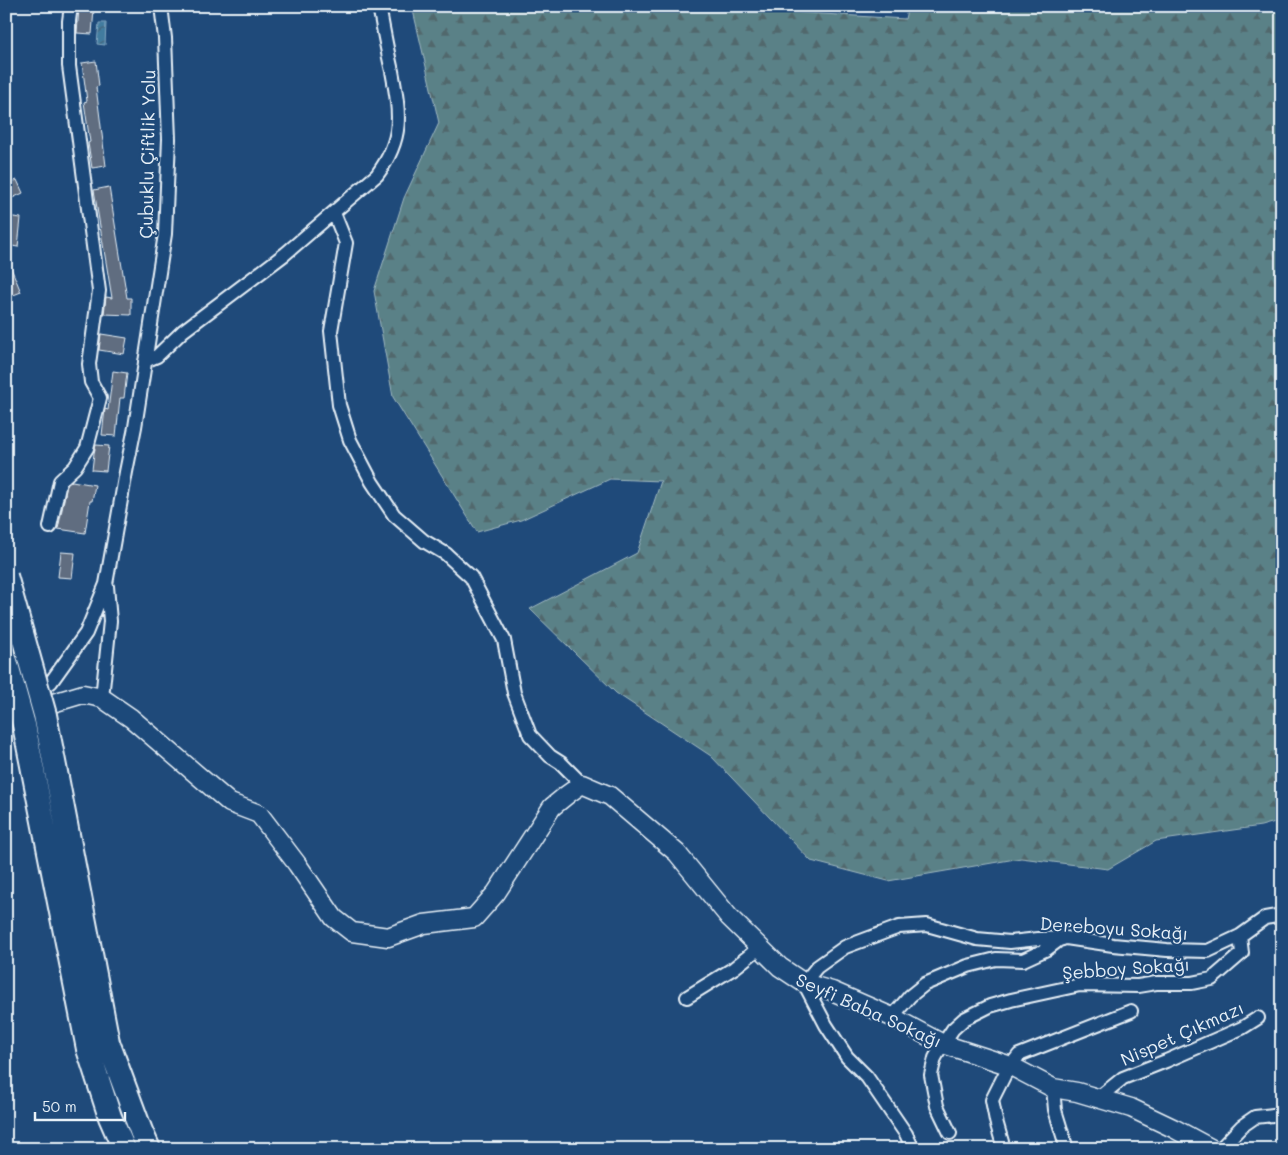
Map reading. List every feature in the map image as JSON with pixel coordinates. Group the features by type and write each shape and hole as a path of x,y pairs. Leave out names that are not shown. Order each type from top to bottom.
{"highway":[{"path":"6,576 45,715 110,1117 124,1149"},
{"path":"6,661 24,725 98,1046 149,1149"}],"street":[{"path":"50,527 60,481 75,467 88,448 100,398 91,382 89,364 99,291 69,66 71,6"},
{"name":"Çubuklu Çiftlik Yolu","path":"106,584 135,426 165,234 169,138 166,38 161,6"},
{"path":"145,361 157,356 184,331 285,254 377,175 385,164 396,138 399,121 398,104 379,6"},
{"path":"6,717 83,694 102,698 131,718 230,803 259,814 297,864 334,918 352,932 388,937 424,924 474,918 496,893 552,807 582,784 561,762 550,756 530,736 514,693 504,640 471,577 446,554 424,542 394,515 372,482 350,440 339,405 331,332 346,243 334,212"},
{"path":"102,698 110,621 106,584"},
{"path":"6,717 51,682 86,633 106,584"},
{"name":"Seyfi Baba Sokağı","path":"582,784 610,796 677,853 729,916 780,967 804,982 832,991 892,1017 942,1044 1011,1066 1053,1088 1077,1092 1131,1108 1212,1149"},
{"name":"Dereboyu Sokağı","path":"804,982 817,967 845,947 899,927 927,925 977,939 1010,942 1066,938 1167,950 1208,951 1240,936 1265,918 1282,915"},
{"name":"Şebboy Sokağı","path":"942,1044 953,1029 964,1019 990,1006 1011,1000 1080,985 1138,986 1156,983 1192,983 1212,978 1242,953 1240,936"},
{"path":"892,1017 910,996 925,984 968,966 996,959 1023,960 1048,949 1059,940 1066,938"},
{"path":"687,998 734,968 760,947"},
{"path":"804,982 826,1025 847,1057 867,1077 906,1134 913,1149"},
{"path":"1004,1149 992,1100 1006,1072 1019,1055 1131,1011"},
{"name":"Nispet Çıkmazı","path":"1098,1099 1123,1078 1242,1028 1258,1018"},
{"path":"942,1044 935,1058 931,1075 937,1106 950,1133"},
{"path":"1053,1088 1054,1110 1067,1149"},
{"path":"1220,1149 1242,1126 1255,1117 1282,1114"}],"green space":[{"path":"412,6 749,6 757,10 905,19 908,6 1282,6 1282,820 1261,826 1156,841 1108,869 1021,858 888,881 811,861 711,756 616,693 530,609 637,553 661,481 610,479 521,520 477,532 393,397 374,291 404,198 439,123"}],"water":[{"path":"99,23 106,23 105,45 97,44"}],"building":[{"path":"79,8 94,9 92,34 77,33"},
{"path":"96,61 99,86 96,87 106,166 92,168 84,102 87,101 82,63"},
{"path":"17,180 23,193 6,201 6,185"},
{"path":"109,187 127,298 131,298 131,315 104,314 106,297 112,298 94,190"},
{"path":"6,216 21,218 18,247 6,245"},
{"path":"6,256 21,292 6,298"},
{"path":"101,334 127,338 124,354 99,350"},
{"path":"113,371 127,373 124,398 120,398 116,436 102,435 105,409 108,410"},
{"path":"96,445 109,446 106,471 92,470"},
{"path":"72,481 95,485 92,501 90,501 85,533 58,529 67,485"},
{"path":"61,552 75,553 72,578 58,577"}]}
